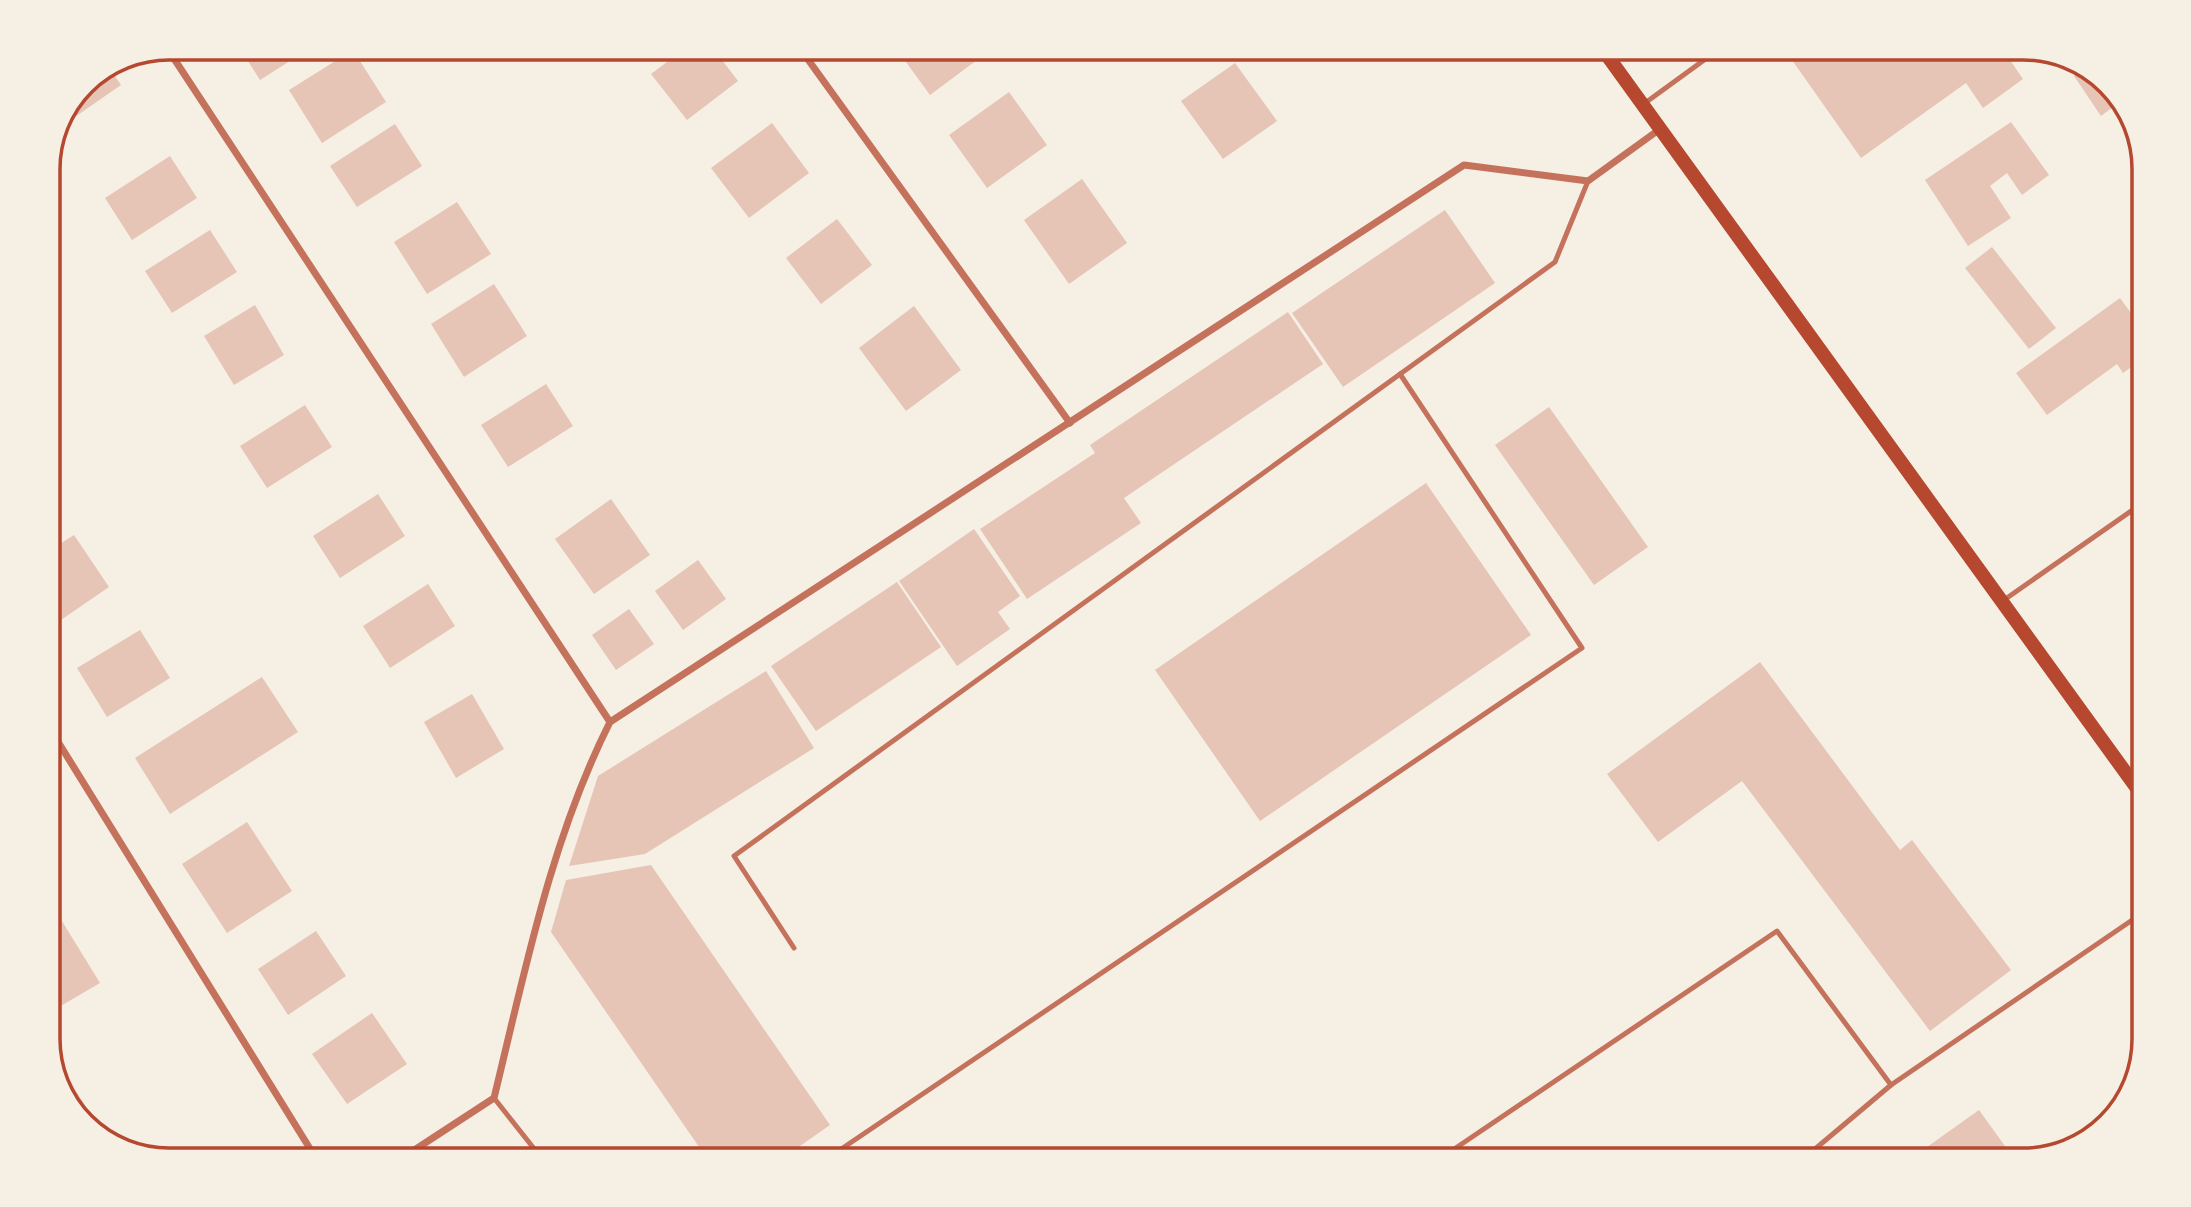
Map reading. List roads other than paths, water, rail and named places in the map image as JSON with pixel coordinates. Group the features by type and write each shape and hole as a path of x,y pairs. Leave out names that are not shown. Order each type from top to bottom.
{"main road":[{"path":"1610,60 2132,781"}],"street":[{"path":"176,60 610,722"},
{"path":"808,60 1070,424"},
{"path":"418,1148 494,1098 538,917 582,777 610,722 1464,165 1588,181 1660,129"},
{"path":"60,745 310,1148"}],"lane":[{"path":"1643,105 1704,60"},
{"path":"794,948 734,856 1555,262 1588,181"},
{"path":"843,1148 1582,648 1400,374"},
{"path":"2002,601 2131,511"},
{"path":"1816,1148 1891,1085 2132,920"},
{"path":"1455,1148 1777,931 1891,1085"},
{"path":"494,1098 534,1148"}]}
